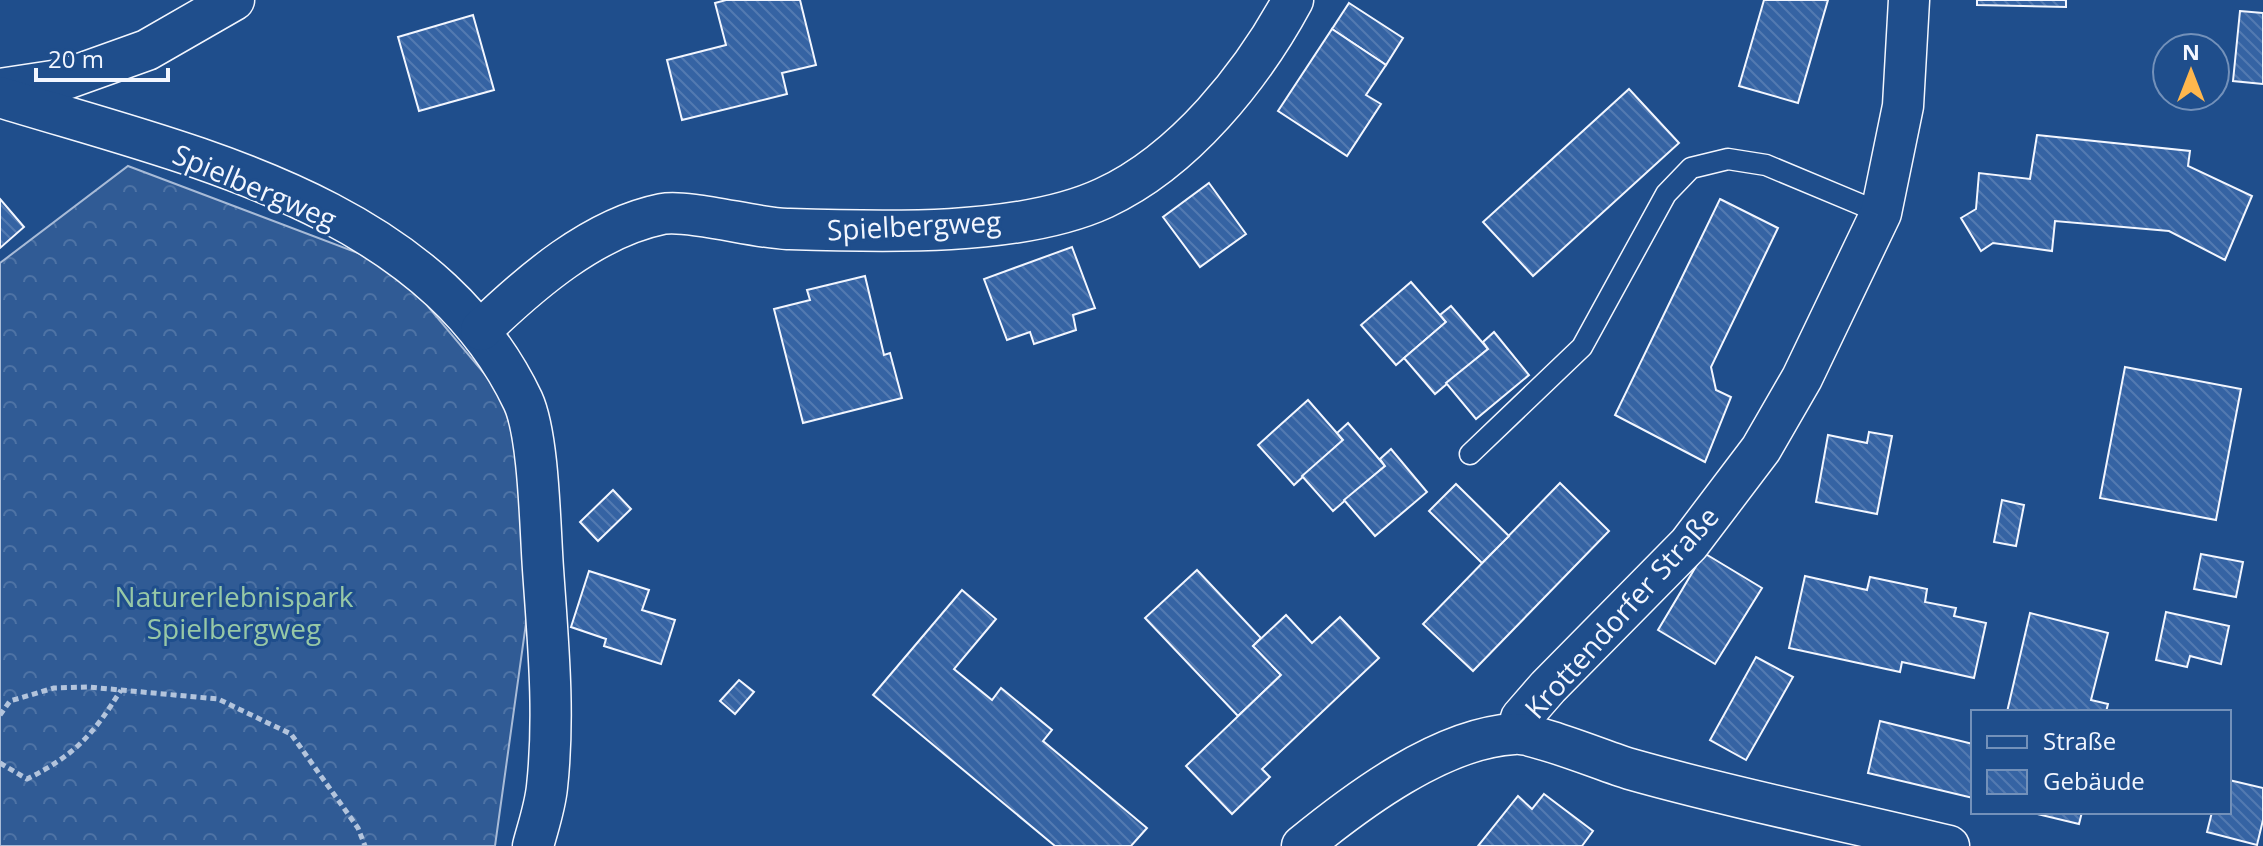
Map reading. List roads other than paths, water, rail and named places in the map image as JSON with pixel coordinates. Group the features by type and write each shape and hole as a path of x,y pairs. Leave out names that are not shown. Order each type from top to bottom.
{"street":[{"path":"0,89 66,79 147,50 234,0"},
{"name":"Spielbergweg","path":"481,330 516,296 581,250 622,225 666,213 770,228 868,232 961,228 1052,214 1104,198 1145,172 1226,103 1276,32 1293,0"},
{"name":"Krottendorfer Straße","path":"1302,846 1384,786 1437,757 1486,738 1518,733 1521,718 1689,544 1761,449 1802,378 1881,213 1903,106 1909,0"},
{"name":"Spielbergweg","path":"0,97 205,160 301,199 397,253 481,330 524,403 534,458 552,686 547,789 533,846"},
{"path":"1518,733 1632,769 1949,846"}],"lane":[{"path":"1470,454 1582,347 1666,194 1691,168 1728,159 1766,165 1881,213"}],"park label":[{"name":"Naturerlebnispark Spielbergweg","path":"234,612"}]}
